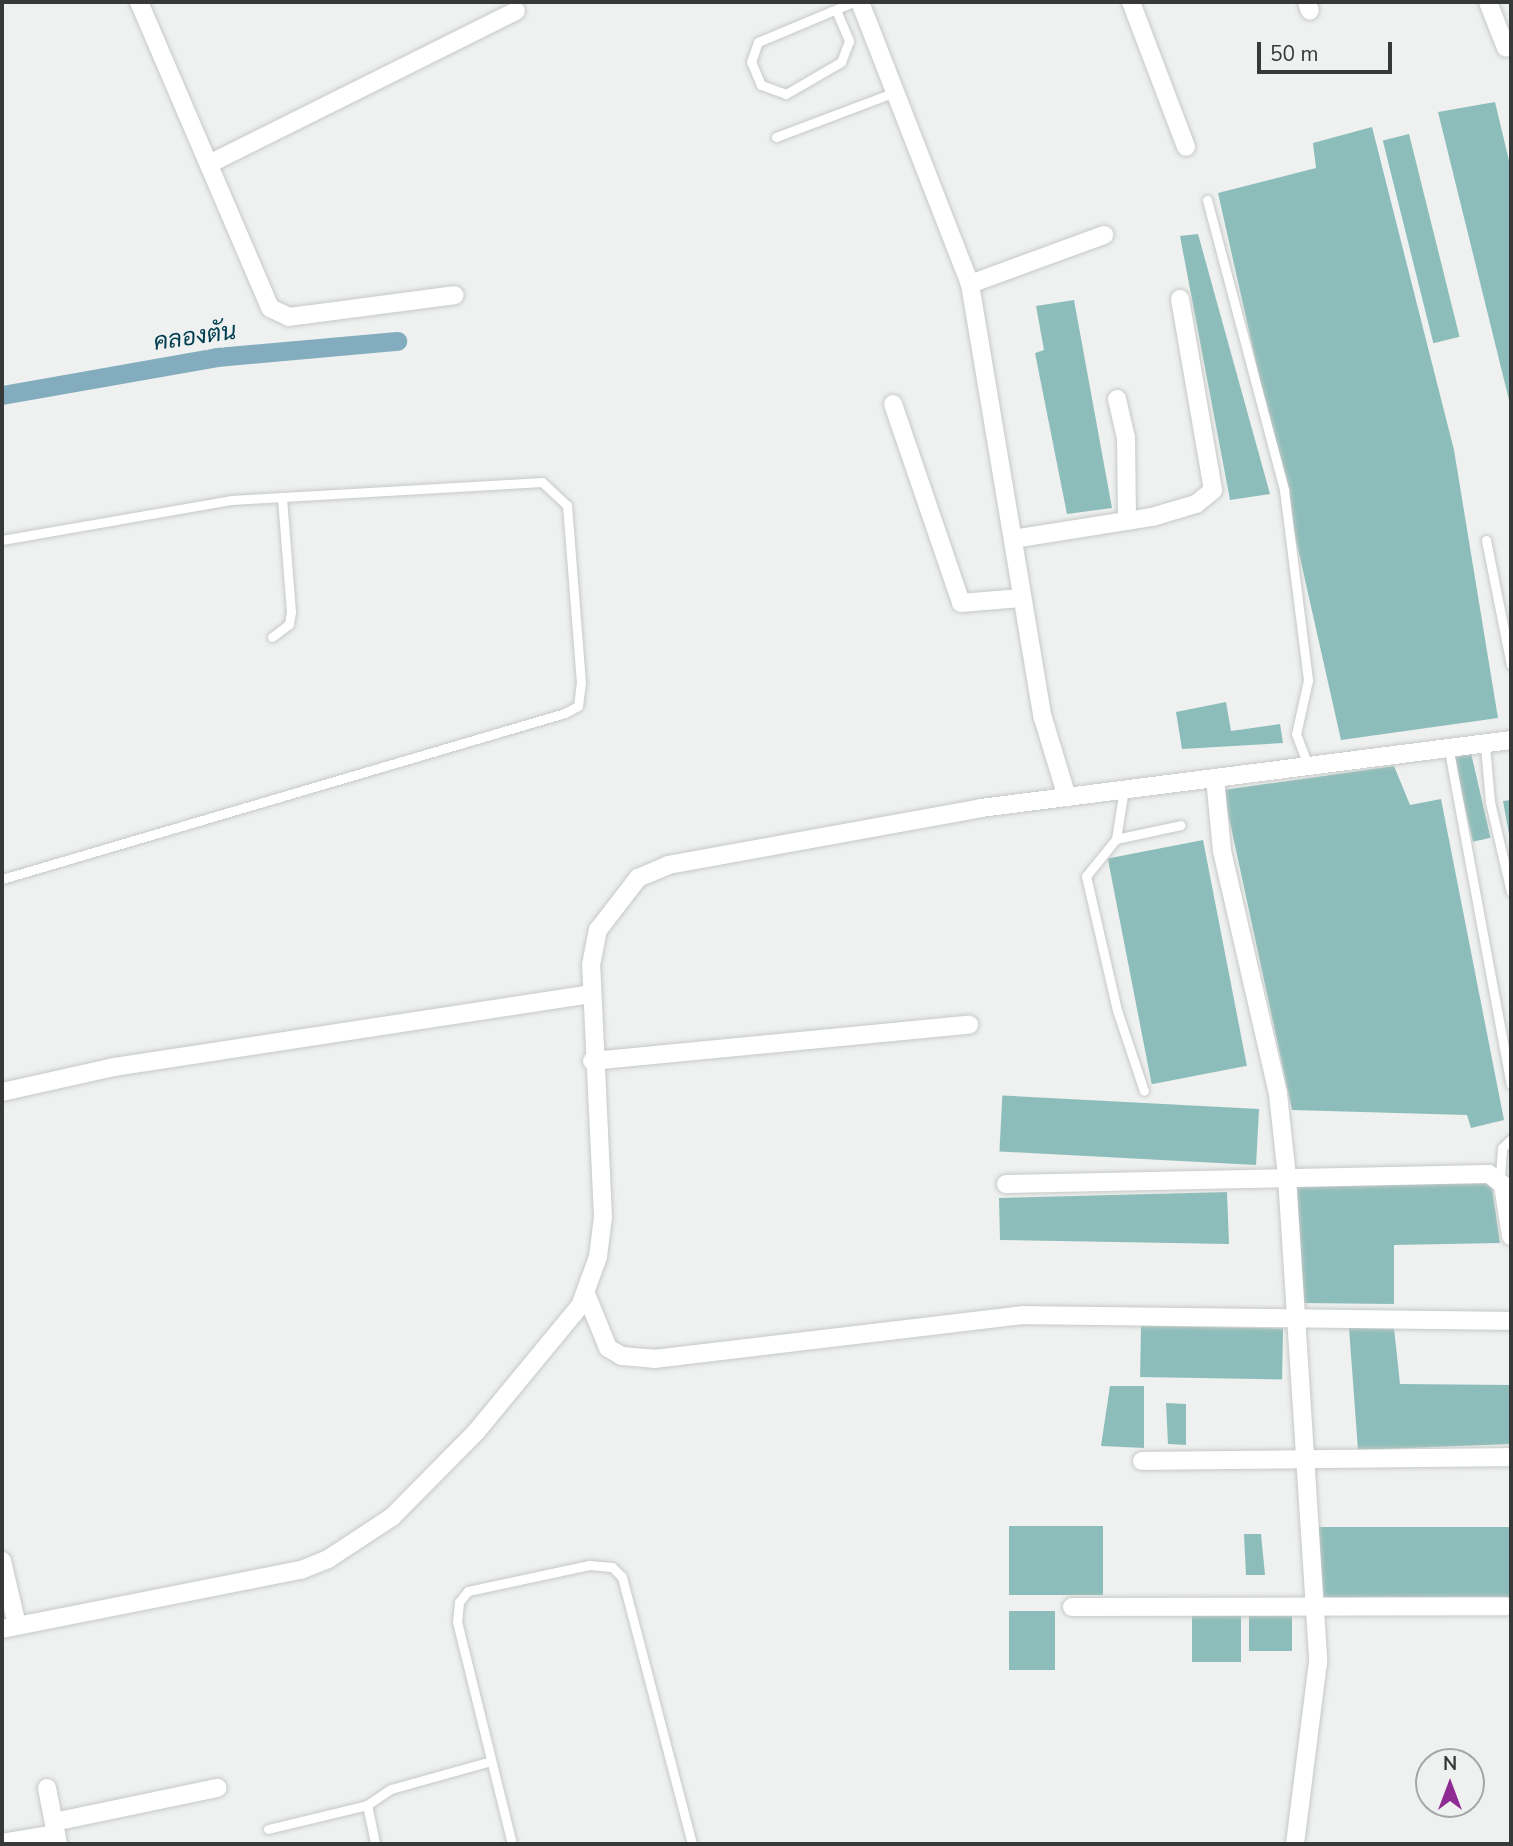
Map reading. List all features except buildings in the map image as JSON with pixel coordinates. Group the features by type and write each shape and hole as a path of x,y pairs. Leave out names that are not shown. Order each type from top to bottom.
{"street":[{"path":"139,2 270,308 278,314 456,295"},
{"path":"860,2 969,282 1043,718 1067,797"},
{"path":"1131,2 1186,147"},
{"path":"1488,2 1506,48"},
{"path":"209,164 516,11"},
{"path":"969,282 1104,235"},
{"path":"1013,539 1127,522 1196,504 1213,490 1180,299"},
{"path":"1117,399 1126,437 1127,522"},
{"path":"893,404 961,603 1021,598"},
{"path":"2,1561 9,1627 301,1570 358,1542 476,1432 586,1294 603,1217 591,994 598,930 638,878 668,865 1067,797 1449,751 1511,740"},
{"path":"1215,778 1222,851 1278,1094 1287,1177 1318,1662 1295,1844"},
{"path":"2,1091 114,1067 591,994"},
{"path":"593,1061 969,1025"},
{"path":"1006,1184 1287,1177 1500,1177 1511,1236"},
{"path":"586,1294 608,1348 622,1356 654,1359 1022,1315 1511,1321"},
{"path":"1142,1461 1511,1457"},
{"path":"1072,1607 1506,1606"},
{"path":"47,1788 56,1834"},
{"path":"2,1843 56,1834 217,1788"}],"lane":[{"path":"836,10 849,41 841,62 786,94 761,85 751,62 758,42 853,2"},
{"path":"776,137 895,92"},
{"path":"1207,200 1284,490 1308,680 1296,734 1309,768"},
{"path":"2,540 161,509 282,497 552,486 567,505 578,706 2,879"},
{"path":"271,637 289,624 291,611 282,497"},
{"path":"1486,540 1511,665"},
{"path":"1485,746 1490,802 1511,892"},
{"path":"1449,751 1511,1084"},
{"path":"1124,789 1116,839 1086,876 1116,1010 1144,1091"},
{"path":"1116,839 1181,825"},
{"path":"1500,1177 1502,1148 1511,1139"},
{"path":"512,1844 457,1622 459,1602 468,1591 589,1565 612,1567 622,1577 692,1844"},
{"path":"268,1829 366,1805 391,1789 491,1761"},
{"path":"366,1805 375,1844"}],"waterway":[{"name":"คลองตัน","path":"2,395 217,357 397,341"}]}
